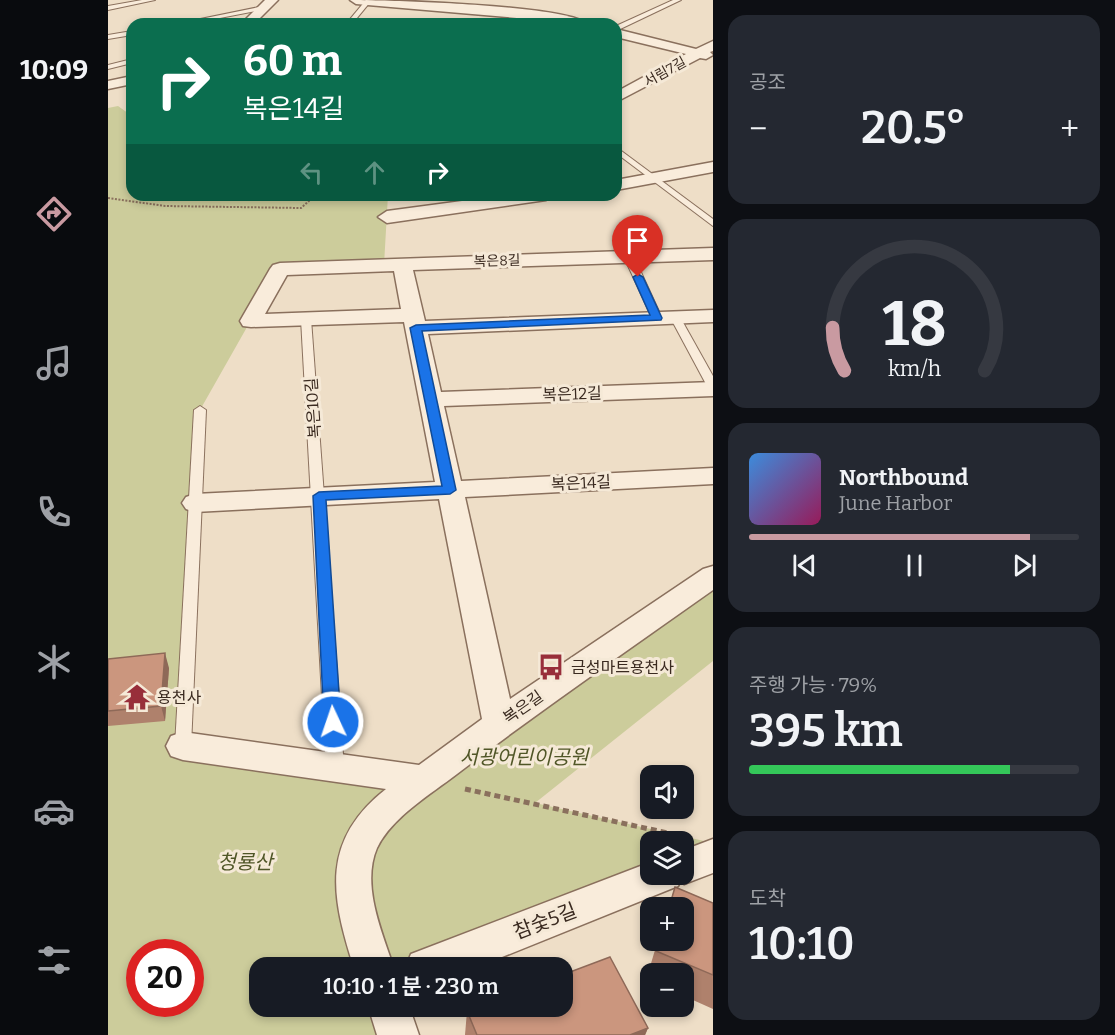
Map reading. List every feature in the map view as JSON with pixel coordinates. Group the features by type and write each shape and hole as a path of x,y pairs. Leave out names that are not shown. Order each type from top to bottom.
{"street":[{"path":"365,0 466,4 558,18"},
{"path":"254,18 268,4"},
{"path":"455,18 466,4"},
{"path":"551,16 566,6"},
{"path":"622,33 713,57"},
{"name":"서림7길","path":"622,95 713,45"},
{"path":"108,85 126,81"},
{"path":"622,184 655,180 713,167"},
{"path":"387,217 503,201"},
{"name":"복은8길","path":"306,319 251,321 280,268 713,254"},
{"path":"402,264 499,724"},
{"path":"306,319 414,321 713,316"},
{"name":"복은12길","path":"431,399 713,387"},
{"name":"복은14길","path":"195,503 713,476"},
{"name":"복은길","path":"370,957 358,918 353,886 356,858 367,831 373,824 386,810 499,724 713,576"},
{"path":"183,746 424,780"},
{"path":"694,853 713,856"},
{"name":"참숯5길","path":"453,957 640,884"},
{"path":"392,1017 398,1035"}],"lane":[{"path":"108,8 152,0"},
{"path":"353,18 365,0"},
{"path":"622,28 678,0"},
{"path":"206,18 268,4"},
{"path":"108,37 126,34"},
{"path":"108,67 126,63"},
{"path":"622,154 713,223"},
{"path":"629,257 666,318"},
{"name":"복은12길","path":"666,318 713,387"},
{"name":"복은10길","path":"306,319 319,496"},
{"path":"183,746 200,411"},
{"path":"319,496 335,768"}],"path":[{"path":"108,198 126,201"},
{"path":"129,201 165,206 301,208 309,201"},
{"path":"424,780 640,839"}],"green space":[{"name":"청룡산","path":"118,106 126,112 126,201 388,201 384,265 280,269 200,410 183,746 424,780 713,586 713,661 535,803 660,831 640,831 640,879 449,957 249,957 249,1017 392,1017 398,1035 108,1035 108,108"},
{"name":"청룡산","path":"694,839 713,843 694,859"}],"building":[{"name":"용천사","path":"165,653 161,706 108,711 108,659"},
{"path":"675,887 713,903 713,975 694,967 694,963 684,963 656,951 694,951 694,897 672,897"},
{"path":"610,957 640,1017 648,1028 630,1035 477,1035 470,1017 573,1017 573,971"}],"place":[{"name":"금성마트용천사","path":"551,667"},
{"name":"용천사","path":"137,697"}],"route":[{"path":"333,722 319,496 450,490 416,328 657,318 638,277"}],"park label":[{"name":"서광어린이공원","path":"524,757"}]}
